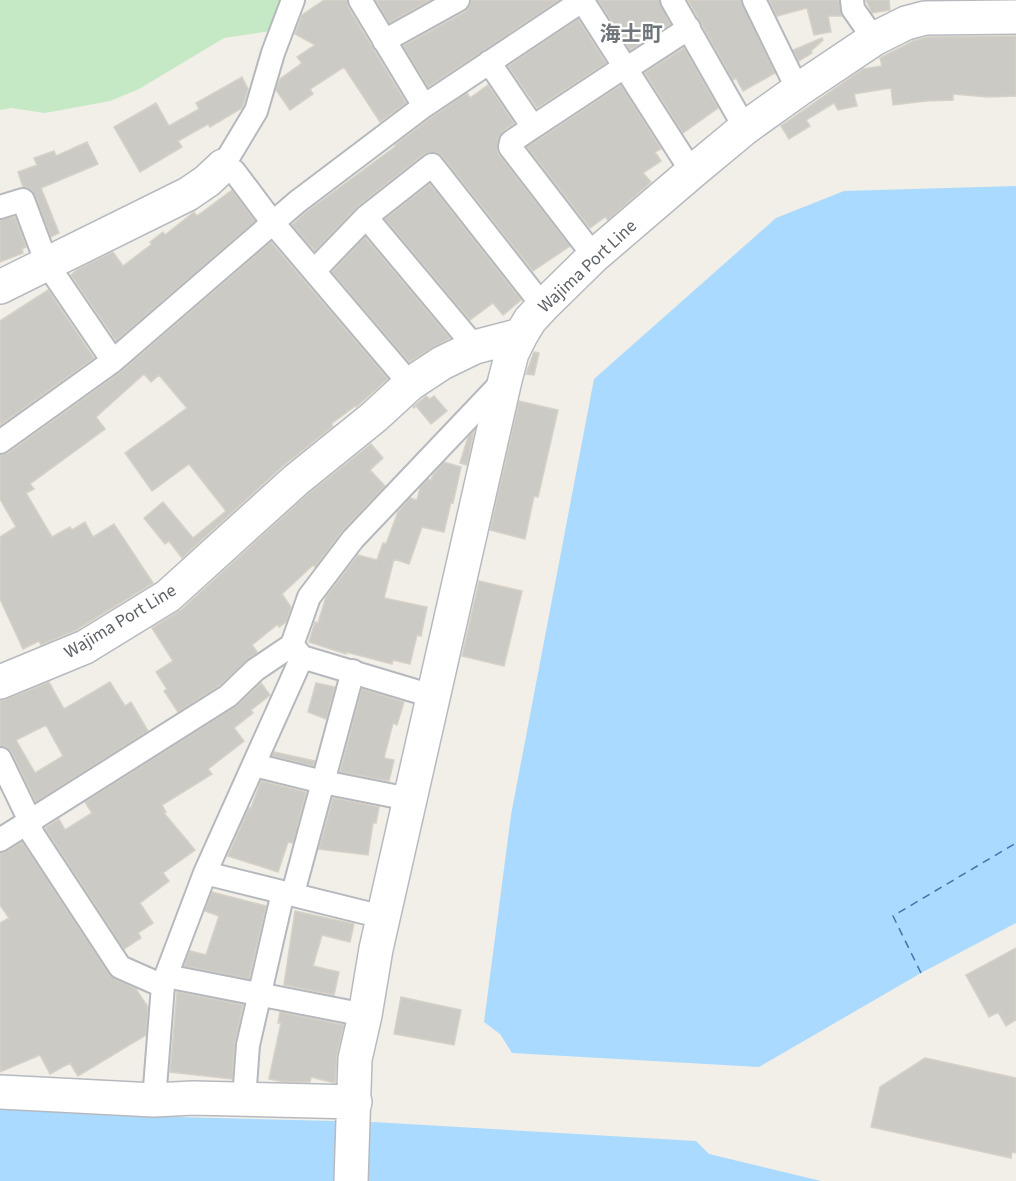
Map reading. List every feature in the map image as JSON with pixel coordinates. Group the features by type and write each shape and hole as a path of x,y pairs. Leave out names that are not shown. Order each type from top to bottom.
{"street":[{"path":"0,287 188,194 207,181 223,165 256,111 273,53 293,0"},
{"path":"360,0 424,106"},
{"path":"384,40 458,0"},
{"path":"0,442 113,360 297,202 424,106 582,0 692,172"},
{"path":"672,0 746,128"},
{"path":"754,0 798,90"},
{"path":"852,0 853,9 874,39"},
{"name":"Wajima Port Line","path":"0,682 85,647 168,596 296,480 374,417 410,384 442,363 475,347 521,335 530,320 594,256 692,172 798,90 874,39 906,23 951,9 1016,17"},
{"path":"594,256 510,147 511,142 689,28"},
{"path":"489,62 533,127"},
{"path":"223,165 234,171 273,223 410,384"},
{"path":"315,270 366,217 433,165 543,306"},
{"path":"0,207 23,200 47,264 113,360"},
{"path":"366,217 475,347"},
{"path":"351,1181 355,1059 383,916 505,380 512,353 521,335"},
{"path":"154,1100 164,981 206,873 255,765 297,651 309,597 353,539 505,380"},
{"path":"0,840 228,696 255,670 297,651 432,696"},
{"path":"244,1099 248,1045 258,994 323,782 353,671"},
{"path":"0,759 30,821 32,833 120,967 164,981 258,994 364,1015"},
{"path":"255,765 323,782 409,799"},
{"path":"206,873 383,916"},
{"path":"0,1092 154,1100 244,1099 354,1110"}],"green space":[{"path":"0,0 286,0 277,30 224,38 139,89 110,101 45,113 11,108 0,110"}],"water":[{"path":"1016,186 1016,923 921,973 759,1067 512,1053 500,1034 484,1022 511,815 594,379 776,218 844,191"},
{"path":"0,1109 102,1115 373,1122 696,1141 709,1154 821,1181 0,1181"}],"building":[{"path":"324,0 347,0 348,7 406,103 380,122 344,67 310,89 313,94 290,110 276,90 280,79 302,63 297,57 315,45 295,34 302,15"},
{"path":"376,0 430,0 389,23"},
{"path":"471,0 559,0 428,87 403,46 465,12"},
{"path":"598,0 659,0 670,24 630,50"},
{"path":"688,0 741,0 775,73 743,91 736,78 733,80"},
{"path":"769,0 839,0 842,16 828,16 831,32 814,35 807,8 777,16"},
{"path":"866,0 889,0 890,10 872,13"},
{"path":"578,19 606,63 537,108 508,66"},
{"path":"1016,36 1016,96 988,97 953,94 953,100 893,105 891,88 854,94 857,106 838,110 834,103 806,120 810,126 789,139 781,126 863,69 882,66 880,58 913,41 928,37"},
{"path":"822,38 823,40 811,51 812,53 799,61 793,50"},
{"path":"684,48 718,108 683,133 645,73"},
{"path":"242,77 248,89 242,108 210,127 208,124 178,141 182,147 140,172 114,127 156,103 169,126 199,109 196,103"},
{"path":"488,85 514,123 503,131 498,139 499,155 570,246 533,271 443,157 431,152 424,154 358,206 315,251 292,225 432,117 467,93 470,98"},
{"path":"621,85 661,149 655,152 661,161 643,173 651,182 608,220 605,217 590,228 527,147"},
{"path":"87,142 98,164 41,188 59,233 51,237 35,195 31,189 23,187 18,172 37,165 34,158 54,151 56,156"},
{"path":"430,184 521,300 503,315 493,303 470,320 385,219"},
{"path":"232,190 255,221 116,341 71,275 78,269 113,252 123,266 152,244 150,242 163,232 165,235 194,212 197,216"},
{"path":"15,217 26,247 22,249 23,253 0,262 0,220"},
{"path":"365,237 450,338 409,362 332,272"},
{"path":"271,242 388,379 356,407 331,424 333,426 283,466 182,558 169,541 165,544 144,518 163,502 193,538 226,511 189,464 152,491 125,453 187,408 159,375 151,382 144,374 96,417 105,429 30,484 34,489 26,493 52,537 70,527 72,530 85,522 93,537 114,524 153,583 76,630 41,645 39,641 23,649 0,599 0,537 16,527 0,499 0,455 8,453 122,371"},
{"path":"48,290 94,358 0,425 0,321"},
{"path":"534,352 539,353 534,375 526,374"},
{"path":"426,396 430,399 434,396 447,411 431,424 416,406 413,407"},
{"path":"519,401 558,410 538,497 534,496 525,539 490,530"},
{"path":"474,431 467,465 460,463 468,437"},
{"path":"371,444 383,458 370,470 385,486 343,530 315,567 313,565 282,594 291,607 286,622 279,627 278,624 252,645 257,652 220,685 178,712 164,691 167,689 156,672 173,661 152,628 181,610 308,494"},
{"path":"444,462 461,467 444,532 422,527 409,564 394,559 384,598 427,607 421,636 417,635 410,664 393,660 392,664 346,652 346,654 309,642 326,597 358,555 377,560 383,543 386,544 398,512 410,498 417,500 420,488 428,479 431,480"},
{"path":"479,581 522,591 504,666 462,656"},
{"path":"49,682 64,709 110,682 125,706 131,702 148,731 36,802 12,753 0,746 0,700","holes":["46,725 63,756 35,773 16,740"]},
{"path":"261,683 270,695 234,728 244,741 208,769 212,774 162,805 166,812 164,813 195,850 163,873 169,881 140,903 153,923 138,933 141,938 124,949 45,828 59,819 65,830 92,813 85,802 235,707"},
{"path":"316,683 335,687 326,719 308,712"},
{"path":"362,689 404,702 397,725 393,723 384,758 394,760 389,781 340,772"},
{"path":"274,752 315,761 313,766 272,756"},
{"path":"261,781 306,792 293,843 288,842 278,872 228,856"},
{"path":"333,798 379,807 376,823 373,823 368,855 319,849"},
{"path":"22,842 109,974 136,989 148,1007 146,1035 78,1076 70,1063 50,1074 40,1055 0,1072 0,923 9,918 0,905 0,853"},
{"path":"212,892 266,906 249,979 184,966 190,951 206,955 219,916 205,911"},
{"path":"295,911 354,924 350,942 322,935 313,966 339,972 334,995 284,985"},
{"path":"1016,948 1016,1020 1006,1026 998,1012 989,1017 966,975"},
{"path":"177,992 243,1005 235,1042 232,1079 170,1072"},
{"path":"401,997 461,1010 454,1045 394,1034"},
{"path":"280,1012 344,1025 337,1055 335,1083 311,1077 310,1082 284,1082 269,1079 281,1023 278,1023"},
{"path":"925,1058 1016,1078 1016,1153 1012,1152 1011,1158 871,1127 880,1087"}],"ferry route":[{"path":"921,973 893,916 1016,843"}],"district":[{"name":"海士町","path":"631,34"}]}
